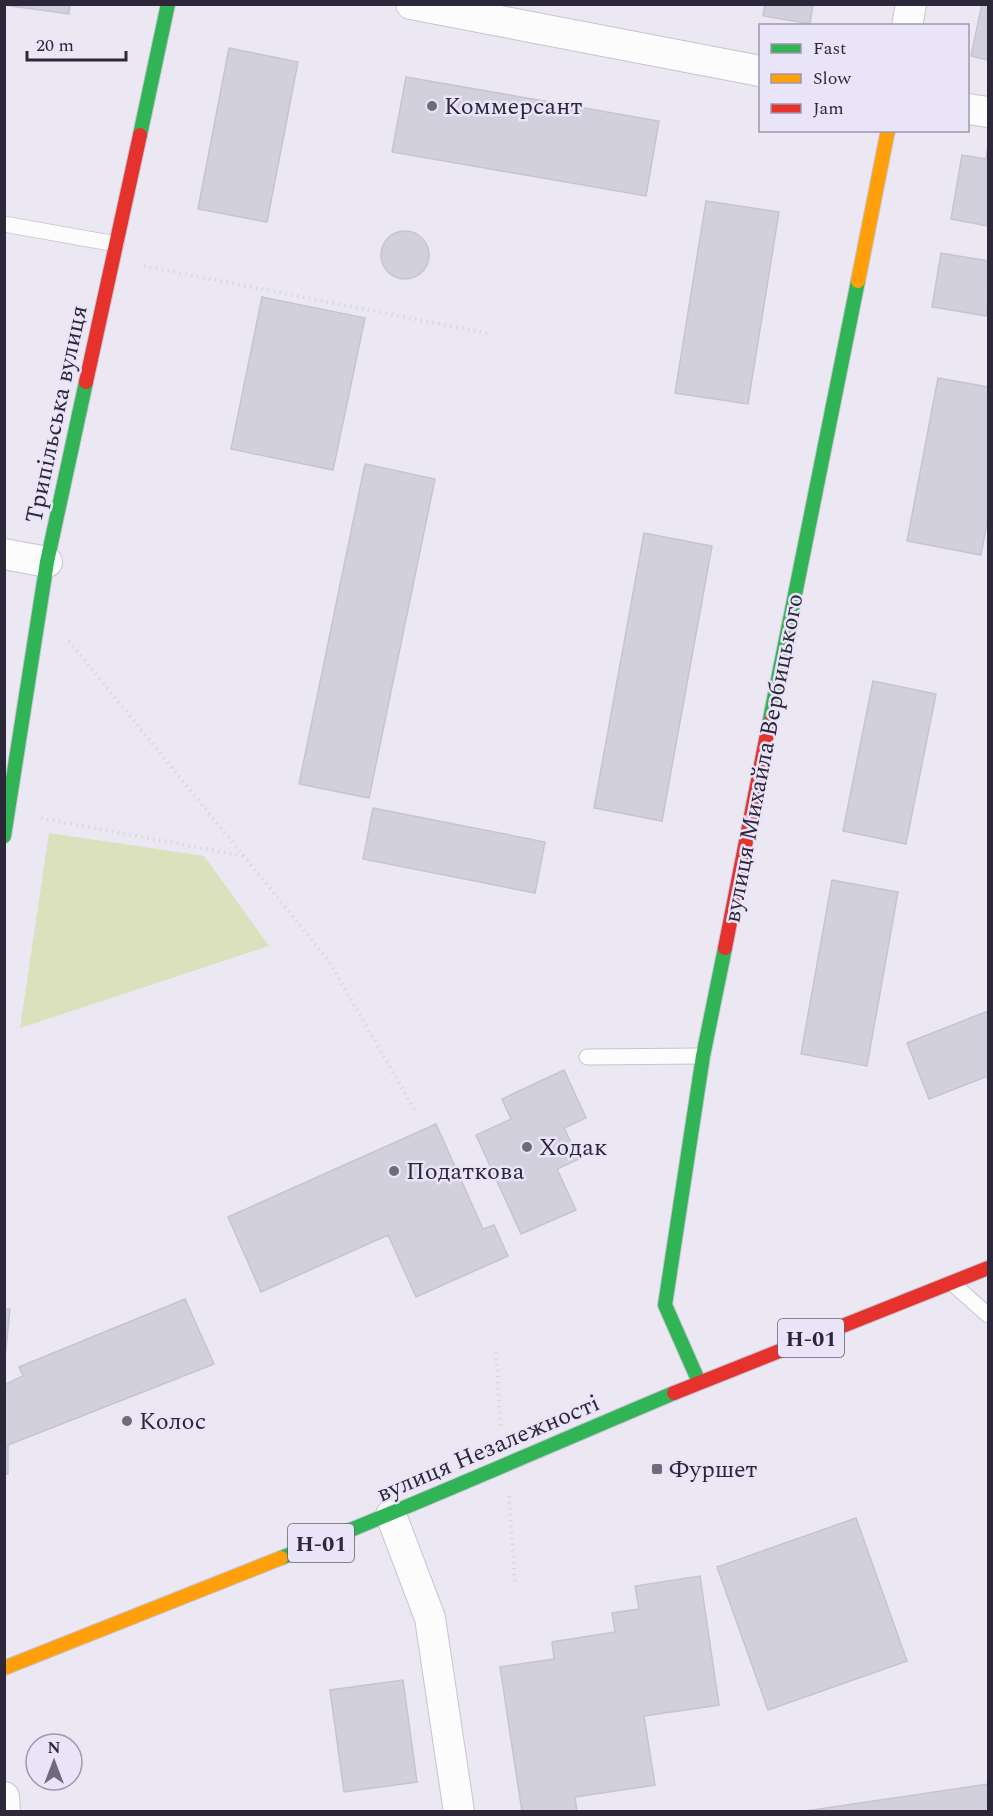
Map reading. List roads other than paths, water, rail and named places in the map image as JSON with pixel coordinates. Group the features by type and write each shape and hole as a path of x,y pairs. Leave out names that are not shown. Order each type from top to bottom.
{"street":[{"name":"Трипільська вулиця","path":"4,836 8,812 9,779 46,562 168,4"},
{"path":"411,4 759,71"},
{"path":"907,24 910,4"},
{"path":"969,109 988,112"},
{"name":"вулиця Михайла Вербицького","path":"699,1382 664,1305 703,1056 888,132"},
{"path":"4,554 46,562"},
{"name":"вулиця Незалежності","path":"4,1668 391,1515 506,1463 699,1382 953,1284 988,1268"},
{"path":"391,1515 430,1618 459,1812"},
{"path":"4,1797 5,1812"}],"lane":[{"path":"4,224 116,244"},
{"path":"587,1057 703,1056"},
{"path":"953,1284 988,1315"}],"place":[{"name":"Коммерсант","path":"432,106"},
{"name":"Ходак","path":"527,1147"},
{"name":"Податкова","path":"394,1171"},
{"name":"Колос","path":"127,1421"},
{"name":"Фуршет","path":"657,1469"}]}
